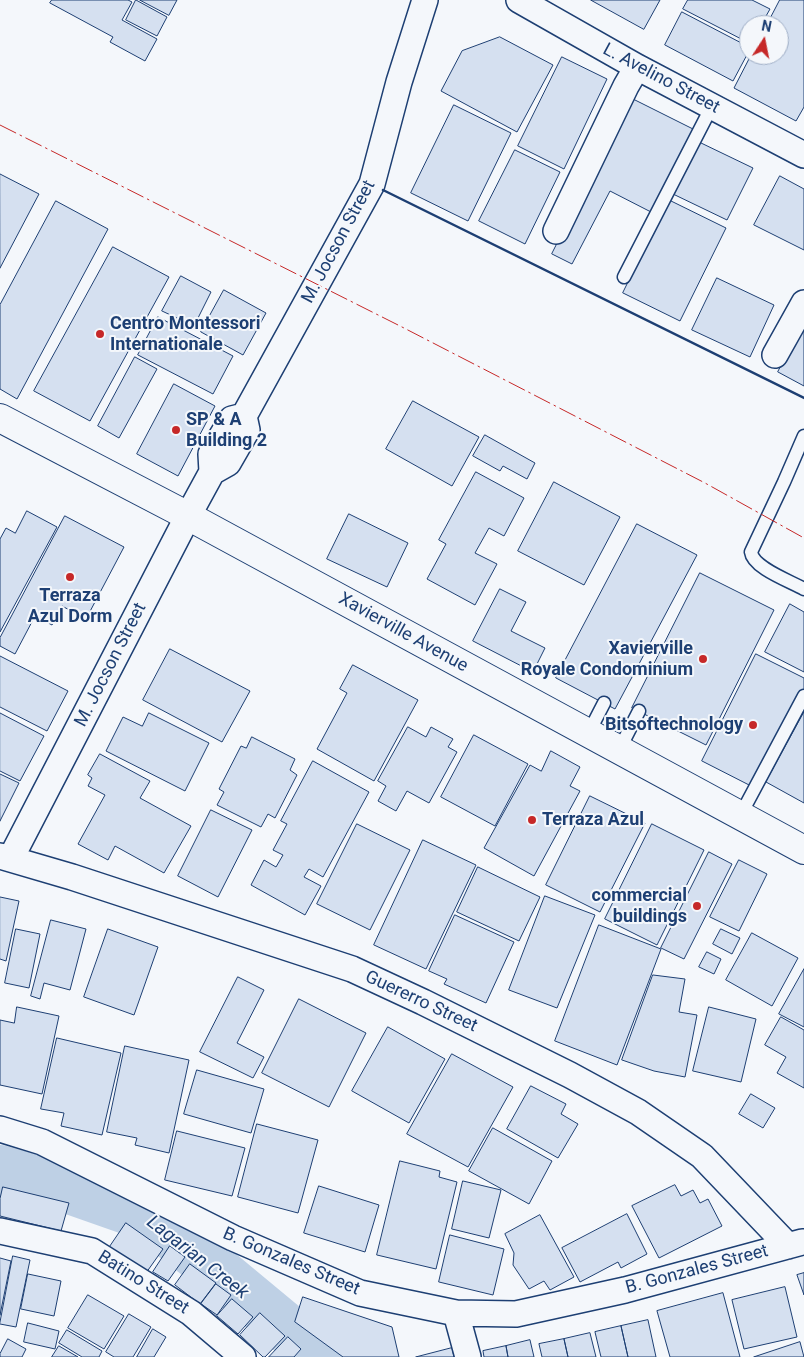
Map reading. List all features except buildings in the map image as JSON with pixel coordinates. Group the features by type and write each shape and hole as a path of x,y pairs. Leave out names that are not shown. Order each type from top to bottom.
{"main road":[{"name":"Xavierville Avenue","path":"0,418 188,516 804,850"}],"street":[{"name":"M. Jocson Street","path":"5,857 212,472 228,463 247,430 244,416 372,184 399,82 425,0"},
{"name":"L. Avelino Street","path":"519,0 637,67 804,155"},
{"path":"556,231 637,67"},
{"path":"775,355 804,303"},
{"name":"Guererro Street","path":"5,857 72,877 352,969 423,1002 570,1075 638,1112 702,1156 796,1244"},
{"name":"B. Gonzales Street","path":"0,1129 42,1142 233,1238 360,1294 456,1313 516,1314 625,1290 796,1244"},
{"name":"Batino Street","path":"0,1231 92,1251 191,1313 243,1357"},
{"path":"456,1313 468,1357"}],"lane":[{"path":"624,277 712,106"},
{"path":"804,436 751,552 752,558 758,565 804,589"},
{"path":"740,816 804,696"},
{"path":"588,734 604,704"},
{"path":"618,750 639,711"}],"waterway":[{"name":"Lagarian Creek","path":"0,1170 75,1191 149,1217 321,1357"}],"wall":[{"path":"383,190 804,398"}],"power":[{"path":"0,125 402,327 705,483 804,538"}],"place":[{"name":"Centro Montessori Internationale","path":"100,334"},
{"name":"SP & A Building 2","path":"176,430"},
{"name":"Terraza Azul Dorm","path":"70,577"},
{"name":"Xavierville Royale Condominium","path":"703,659"},
{"name":"Bitsoftechnology","path":"753,725"},
{"name":"Terraza Azul","path":"532,820"},
{"name":"commercial buildings","path":"697,906"}]}
